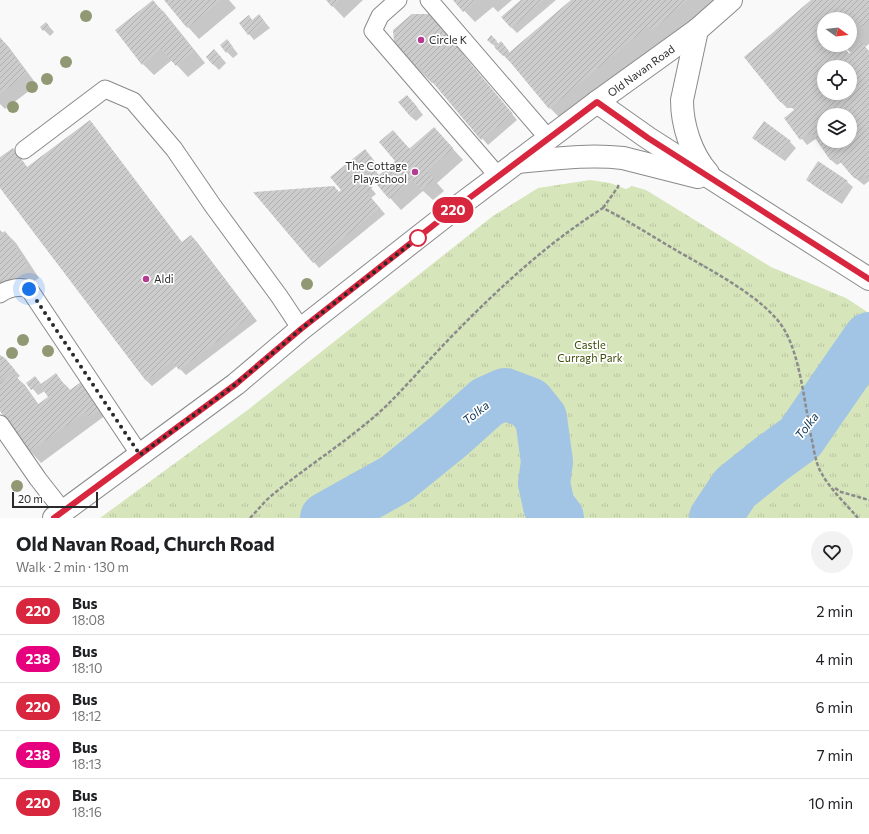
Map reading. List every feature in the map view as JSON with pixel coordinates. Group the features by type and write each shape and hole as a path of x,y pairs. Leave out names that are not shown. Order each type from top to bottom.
{"street":[{"name":"Old Navan Road","path":"58,515 236,384 301,329 498,176 697,30 731,0"},
{"path":"697,30 682,100 683,118 690,143 699,161 714,180"},
{"path":"597,102 648,138 869,279"},
{"path":"517,162 593,156 623,158 714,180"}],"lane":[{"path":"398,0 380,16 373,32 498,176"},
{"path":"429,0 548,138"},
{"path":"24,150 105,89 133,101 174,149 301,329"},
{"path":"0,294 6,290 22,287 29,289 140,455"},
{"path":"0,424 38,478 58,515"}],"path":[{"path":"250,518 270,497 334,450 383,409 456,332 509,281 552,244 588,217 603,208 719,276 761,304 777,320 785,330 791,344 815,455 821,473 858,518"},
{"path":"831,486 841,492 869,500"}],"green space":[{"name":"Castle Curragh Park","path":"590,180 610,183 626,189 632,186 646,190 771,267 846,298 869,313 869,518 100,518 249,409 493,216 538,188"}],"building":[{"path":"153,0 194,51 176,66 161,49 142,65 115,30"},
{"path":"164,0 221,0 187,28"},
{"path":"326,0 340,0 332,7"},
{"path":"453,0 477,0 463,12"},
{"path":"521,0 544,0 511,28 501,17"},
{"path":"571,0 688,0 651,31 647,27 549,109 505,56"},
{"path":"811,0 869,0 869,20 862,27 857,21 857,12 817,12 817,52 847,52 849,54 851,52 857,52 857,47 862,42 869,52 869,181 864,175 858,180 853,177 836,157 830,160 822,148 857,148 857,108 817,108 817,141 811,132 800,140 784,118 794,110 789,103 780,102 744,57"},
{"path":"259,14 265,22 248,35 239,23 249,15 252,20"},
{"name":"Circle K","path":"412,14 429,14 513,114 481,140 419,66 416,68 394,42 393,30"},
{"path":"46,22 49,26 43,31 40,27"},
{"path":"491,35 497,41 493,45 487,40"},
{"path":"0,37 27,73 0,94"},
{"path":"227,39 233,47 226,53 220,45"},
{"path":"501,41 509,51 503,56 494,47"},
{"path":"214,49 221,57 213,65 206,57"},
{"path":"407,95 418,108 410,116 398,102"},
{"name":"Aldi","path":"90,120 182,242 191,235 252,315 179,370 172,361 146,381 0,188 0,157 13,148 27,167"},
{"path":"764,121 791,141 779,156 752,138"},
{"path":"434,127 453,148 427,171 434,179 421,190 412,180 389,199 369,174 374,170 379,175 395,161 379,142 393,130 409,149"},
{"path":"365,149 376,163 352,182 359,182 364,177 371,188 366,192 380,208 313,263 253,192 334,186 339,192 341,190 330,177"},
{"path":"818,161 848,181 836,199 806,180"},
{"path":"5,231 28,266 1,285 0,234"},
{"path":"0,355 5,358 15,370 0,379"},
{"path":"14,373 37,405 48,397 40,385 31,390 26,383 35,376 41,384 56,373 65,386 66,385 70,390 81,382 101,409 89,417 86,412 29,452 0,411 0,383"}],"waterway":[{"name":"Tolka","path":"715,518 735,488 800,438 869,338"},
{"name":"Tolka","path":"326,518 396,479 449,436 487,402 505,394 529,403 541,418 547,462 544,483 549,506 558,518"}],"bus line":[{"name":"220","path":"54,518 236,384 301,329 444,217 597,102 648,138 869,279"}],"place":[{"name":"Circle K","path":"421,40"},
{"name":"The Cottage Playschool","path":"415,172"},
{"name":"Aldi","path":"146,279"}],"route":[{"path":"29,289 140,455 236,384 301,329 418,238"}]}
